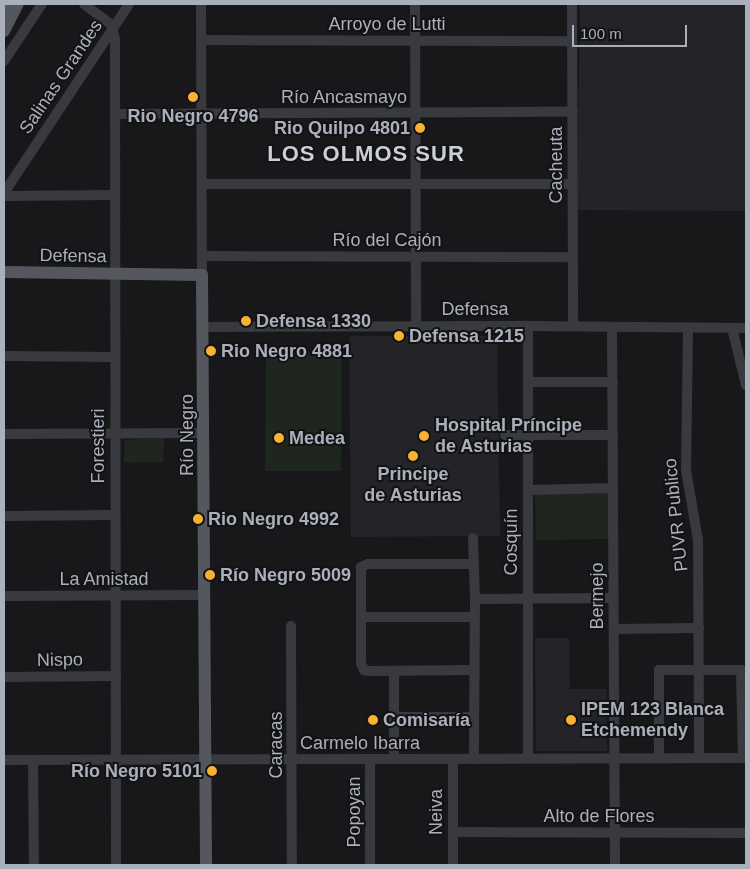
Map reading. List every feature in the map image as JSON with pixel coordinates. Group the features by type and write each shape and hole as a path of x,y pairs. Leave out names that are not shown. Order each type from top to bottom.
{"main road":[{"path":"4,12 9,4"},
{"path":"4,31 18,4"},
{"name":"Defensa","path":"4,272 202,275"},
{"name":"Río Negro","path":"202,275 206,865"}],"street":[{"path":"4,61 42,4"},
{"path":"84,4 108,21 114,28"},
{"name":"Salinas Grandes","path":"4,194 129,4"},
{"name":"Río Negro","path":"201,4 202,275"},
{"path":"415,4 416,326"},
{"name":"Cacheuta","path":"572,4 573,326"},
{"name":"Forestieri","path":"114,28 116,865"},
{"name":"Arroyo de Lutti","path":"201,40 572,41"},
{"name":"Río Ancasmayo","path":"115,114 573,112"},
{"path":"202,184 572,184"},
{"path":"4,194 114,195"},
{"name":"Río del Cajón","path":"202,256 572,257"},
{"name":"Cosquín","path":"528,326 528,758"},
{"name":"Defensa","path":"203,327 573,326 746,328"},
{"name":"Bermejo","path":"612,327 615,865"},
{"name":"PUVR Publico","path":"688,328 686,470 698,540 699,758"},
{"path":"732,328 746,385"},
{"path":"4,356 114,357"},
{"path":"528,382 613,382"},
{"path":"4,434 204,433"},
{"path":"506,435 613,435"},
{"path":"528,490 613,488"},
{"path":"4,516 115,515"},
{"path":"473,538 475,599 474,759"},
{"path":"473,564 364,565 361,570 362,667 368,671 474,670"},
{"name":"La Amistad","path":"4,596 205,595"},
{"path":"475,599 613,598"},
{"path":"362,617 475,617"},
{"name":"Caracas","path":"291,626 292,865"},
{"path":"614,629 699,628"},
{"path":"659,758 659,670 741,670 745,758"},
{"path":"394,671 394,759"},
{"name":"Nispo","path":"4,677 116,676"},
{"path":"394,717 474,717"},
{"name":"Carmelo Ibarra","path":"4,760 745,758"},
{"name":"Popoyan","path":"370,759 370,865"},
{"name":"Neiva","path":"453,759 453,865"},
{"path":"33,760 34,865"},
{"name":"Alto de Flores","path":"453,832 746,833"}],"shaded area":[{"path":"580,4 746,4 746,211 577,210"},
{"name":"Hospital Príncipe de Asturias","path":"349,336 497,336 500,536 351,537"},
{"path":"266,352 342,353 341,471 265,471"},
{"path":"164,438 163,462 124,463 125,440"},
{"path":"611,491 610,539 536,540 535,492"},
{"name":"IPEM 123 Blanca Etchemendy","path":"535,638 569,638 570,689 606,689 607,751 536,751"}],"place":[{"name":"Rio Negro 4796","path":"193,97"},
{"name":"Rio Quilpo 4801","path":"420,128"},
{"name":"Defensa 1330","path":"246,321"},
{"name":"Defensa 1215","path":"399,336"},
{"name":"Rio Negro 4881","path":"211,351"},
{"name":"Hospital Príncipe de Asturias","path":"424,436"},
{"name":"Medea","path":"279,438"},
{"name":"Principe de Asturias","path":"413,456"},
{"name":"Rio Negro 4992","path":"198,519"},
{"name":"Río Negro 5009","path":"210,575"},
{"name":"Comisaría","path":"373,720"},
{"name":"IPEM 123 Blanca Etchemendy","path":"571,720"},
{"name":"Río Negro 5101","path":"212,771"}],"district":[{"name":"LOS OLMOS SUR","path":"366,154"}]}
